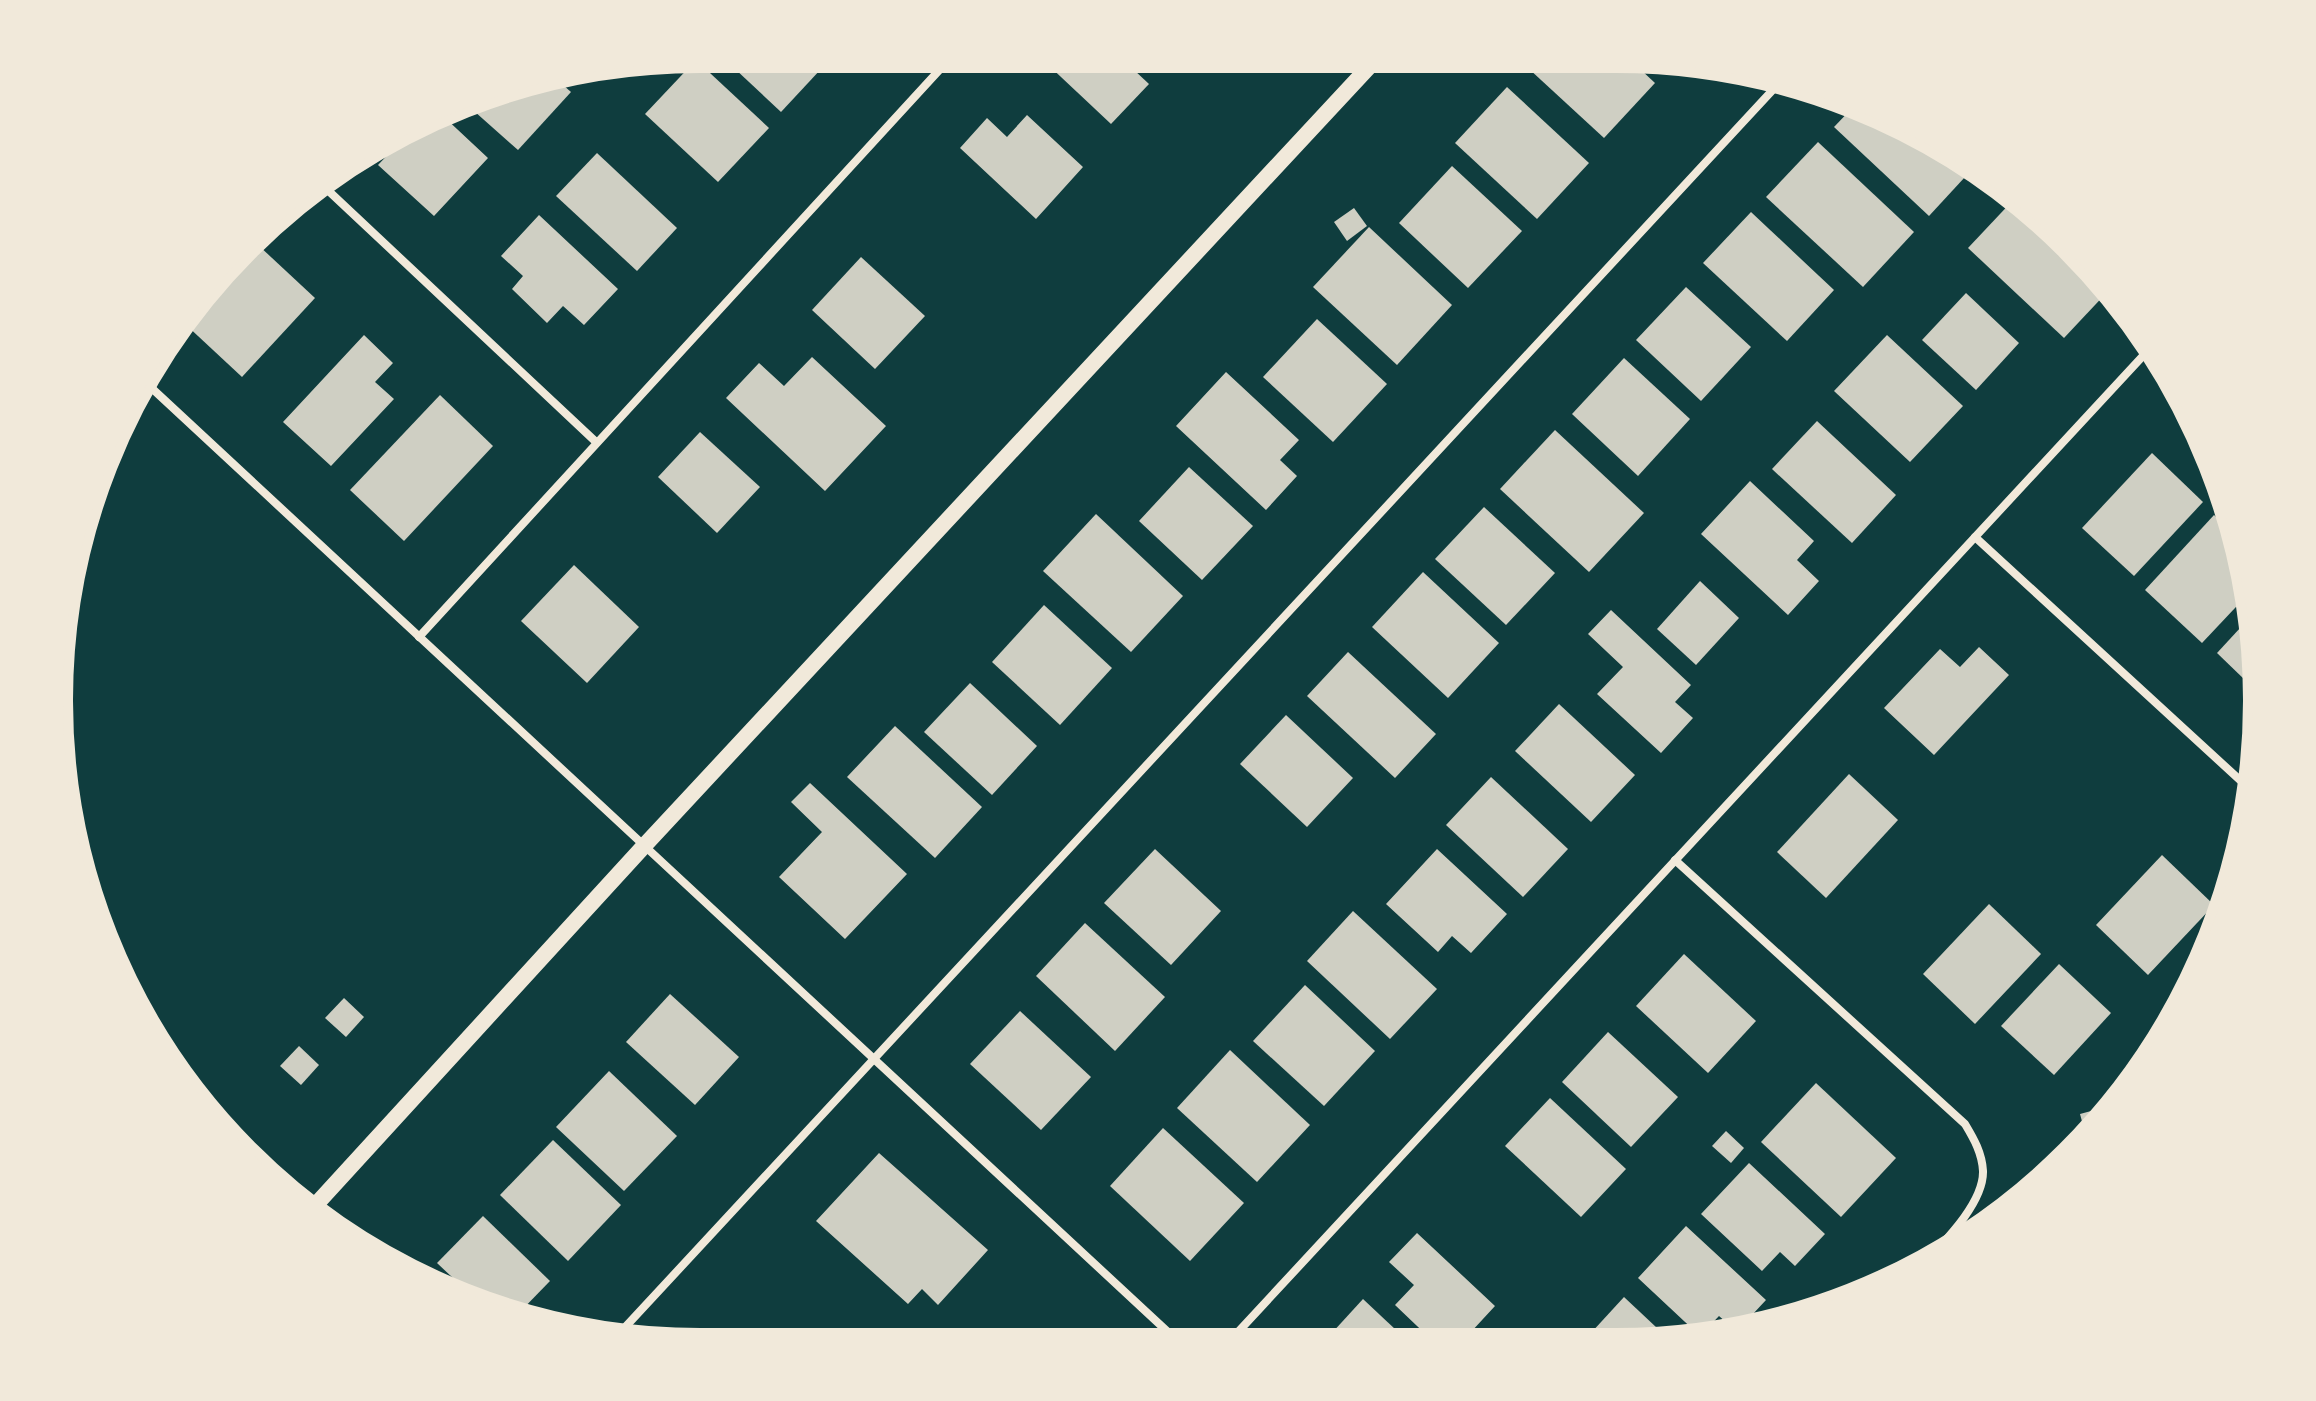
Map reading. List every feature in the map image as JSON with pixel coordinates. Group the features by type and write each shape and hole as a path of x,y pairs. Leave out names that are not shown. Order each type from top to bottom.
{"main road":[{"path":"317,1203 644,846 1368,68"}],"street":[{"path":"419,637 941,68"},
{"path":"624,1329 1774,89"},
{"path":"328,190 596,442"},
{"path":"1237,1333 2144,354"},
{"path":"151,388 1169,1333"},
{"path":"1975,537 2243,783"},
{"path":"1675,860 1965,1124 1979,1148 1983,1174 1975,1198 1959,1226 1948,1238"}],"building":[{"path":"688,68 705,68 769,128 718,182 645,114"},
{"path":"734,68 822,68 781,112"},
{"path":"1051,68 1132,68 1149,84 1111,124"},
{"path":"1528,68 1640,69 1655,83 1604,138"},
{"path":"562,84 571,92 518,150 473,110"},
{"path":"1507,87 1589,163 1537,219 1455,143"},
{"path":"1848,112 1858,116 1932,153 1967,175 1929,216 1834,127"},
{"path":"1027,115 1083,167 1036,219 960,148 987,118 1007,137"},
{"path":"448,121 488,158 434,216 378,165 395,147"},
{"path":"1818,142 1914,232 1863,287 1766,197"},
{"path":"597,153 677,228 637,271 556,196"},
{"path":"1452,166 1522,231 1468,288 1399,223"},
{"path":"2008,205 2063,253 2102,297 2064,338 1968,248"},
{"path":"1354,208 1367,226 1347,241 1334,222"},
{"path":"1751,212 1834,290 1787,341 1703,263"},
{"path":"539,215 618,289 584,325 563,306 547,323 512,289 523,276 501,256"},
{"path":"1369,227 1452,305 1397,365 1313,287"},
{"path":"260,247 315,298 242,377 190,328 225,283"},
{"path":"861,257 925,316 875,369 812,310"},
{"path":"1686,287 1751,347 1701,401 1636,340"},
{"path":"1966,293 2019,343 1976,390 1922,340"},
{"path":"1317,319 1387,384 1333,442 1263,377"},
{"path":"364,335 393,363 375,382 394,399 331,466 283,422"},
{"path":"1887,335 1963,406 1910,462 1834,391"},
{"path":"812,357 886,426 825,491 726,398 759,363 784,386"},
{"path":"1624,358 1690,419 1638,476 1572,414"},
{"path":"1226,372 1299,440 1280,460 1297,476 1266,510 1176,426"},
{"path":"440,395 493,446 404,541 350,490"},
{"path":"1817,421 1896,495 1852,543 1772,469"},
{"path":"1555,430 1644,513 1589,572 1500,489"},
{"path":"700,432 760,487 717,533 658,477"},
{"path":"2152,453 2203,502 2134,576 2082,528"},
{"path":"1189,467 1253,526 1202,580 1139,521"},
{"path":"1750,481 1814,541 1797,560 1819,581 1788,615 1701,534"},
{"path":"1484,507 1555,573 1506,625 1435,559"},
{"path":"1096,514 1183,596 1131,652 1043,571"},
{"path":"2214,515 2221,522 2240,602 2202,643 2145,590"},
{"path":"574,565 639,627 587,683 521,621"},
{"path":"1423,572 1499,643 1448,698 1372,627"},
{"path":"1700,581 1739,618 1696,665 1657,629"},
{"path":"1044,605 1112,668 1060,725 992,662"},
{"path":"1611,610 1691,685 1675,702 1693,718 1661,753 1597,694 1623,667 1588,634"},
{"path":"2244,624 2247,679 2246,681 2217,653"},
{"path":"1979,647 2009,675 1934,755 1884,708 1940,649 1960,667"},
{"path":"1348,652 1436,734 1395,778 1307,696"},
{"path":"970,683 1037,746 992,795 924,732"},
{"path":"1559,704 1635,775 1591,822 1515,751"},
{"path":"1286,715 1353,778 1307,827 1240,764"},
{"path":"895,726 982,807 935,858 847,777"},
{"path":"1849,774 1898,820 1826,898 1777,852"},
{"path":"1491,777 1568,849 1523,897 1446,825"},
{"path":"810,783 907,874 845,939 779,877 822,832 791,802"},
{"path":"1155,849 1221,911 1171,965 1104,903"},
{"path":"1437,849 1507,914 1471,953 1452,936 1438,952 1386,904"},
{"path":"2162,855 2214,905 2148,975 2096,925"},
{"path":"1989,904 2041,954 1975,1024 1923,974"},
{"path":"1353,911 1437,989 1390,1039 1307,961"},
{"path":"1085,923 1165,997 1115,1051 1036,976"},
{"path":"1684,954 1756,1021 1708,1073 1636,1006"},
{"path":"2059,964 2111,1013 2054,1075 2001,1026"},
{"path":"1305,985 1375,1051 1324,1106 1253,1041"},
{"path":"670,994 739,1057 695,1105 626,1042"},
{"path":"344,998 364,1017 346,1037 325,1018"},
{"path":"1020,1011 1091,1077 1041,1130 970,1064"},
{"path":"1608,1032 1678,1097 1631,1147 1562,1082"},
{"path":"299,1046 319,1065 301,1085 280,1066"},
{"path":"1230,1050 1310,1125 1257,1182 1177,1108"},
{"path":"609,1071 677,1136 624,1191 556,1127"},
{"path":"1816,1083 1896,1158 1841,1217 1761,1142"},
{"path":"1550,1098 1626,1169 1581,1217 1505,1146"},
{"path":"2098,1109 2083,1126 2080,1114"},
{"path":"1163,1128 1244,1203 1190,1261 1110,1186"},
{"path":"1726,1131 1744,1148 1731,1163 1712,1146"},
{"path":"553,1140 621,1205 568,1261 500,1195"},
{"path":"879,1153 988,1250 938,1305 922,1289 908,1304 816,1221"},
{"path":"1749,1163 1825,1234 1795,1266 1780,1252 1762,1271 1701,1214"},
{"path":"483,1216 550,1281 524,1307 462,1286 437,1263"},
{"path":"1686,1226 1766,1300 1749,1319 1727,1323 1719,1316 1709,1326 1692,1329 1638,1278"},
{"path":"1417,1233 1495,1306 1470,1333 1424,1333 1395,1305 1414,1285 1389,1262"},
{"path":"1624,1297 1661,1332 1616,1333 1591,1333"},
{"path":"1363,1299 1399,1333 1332,1333"}]}
